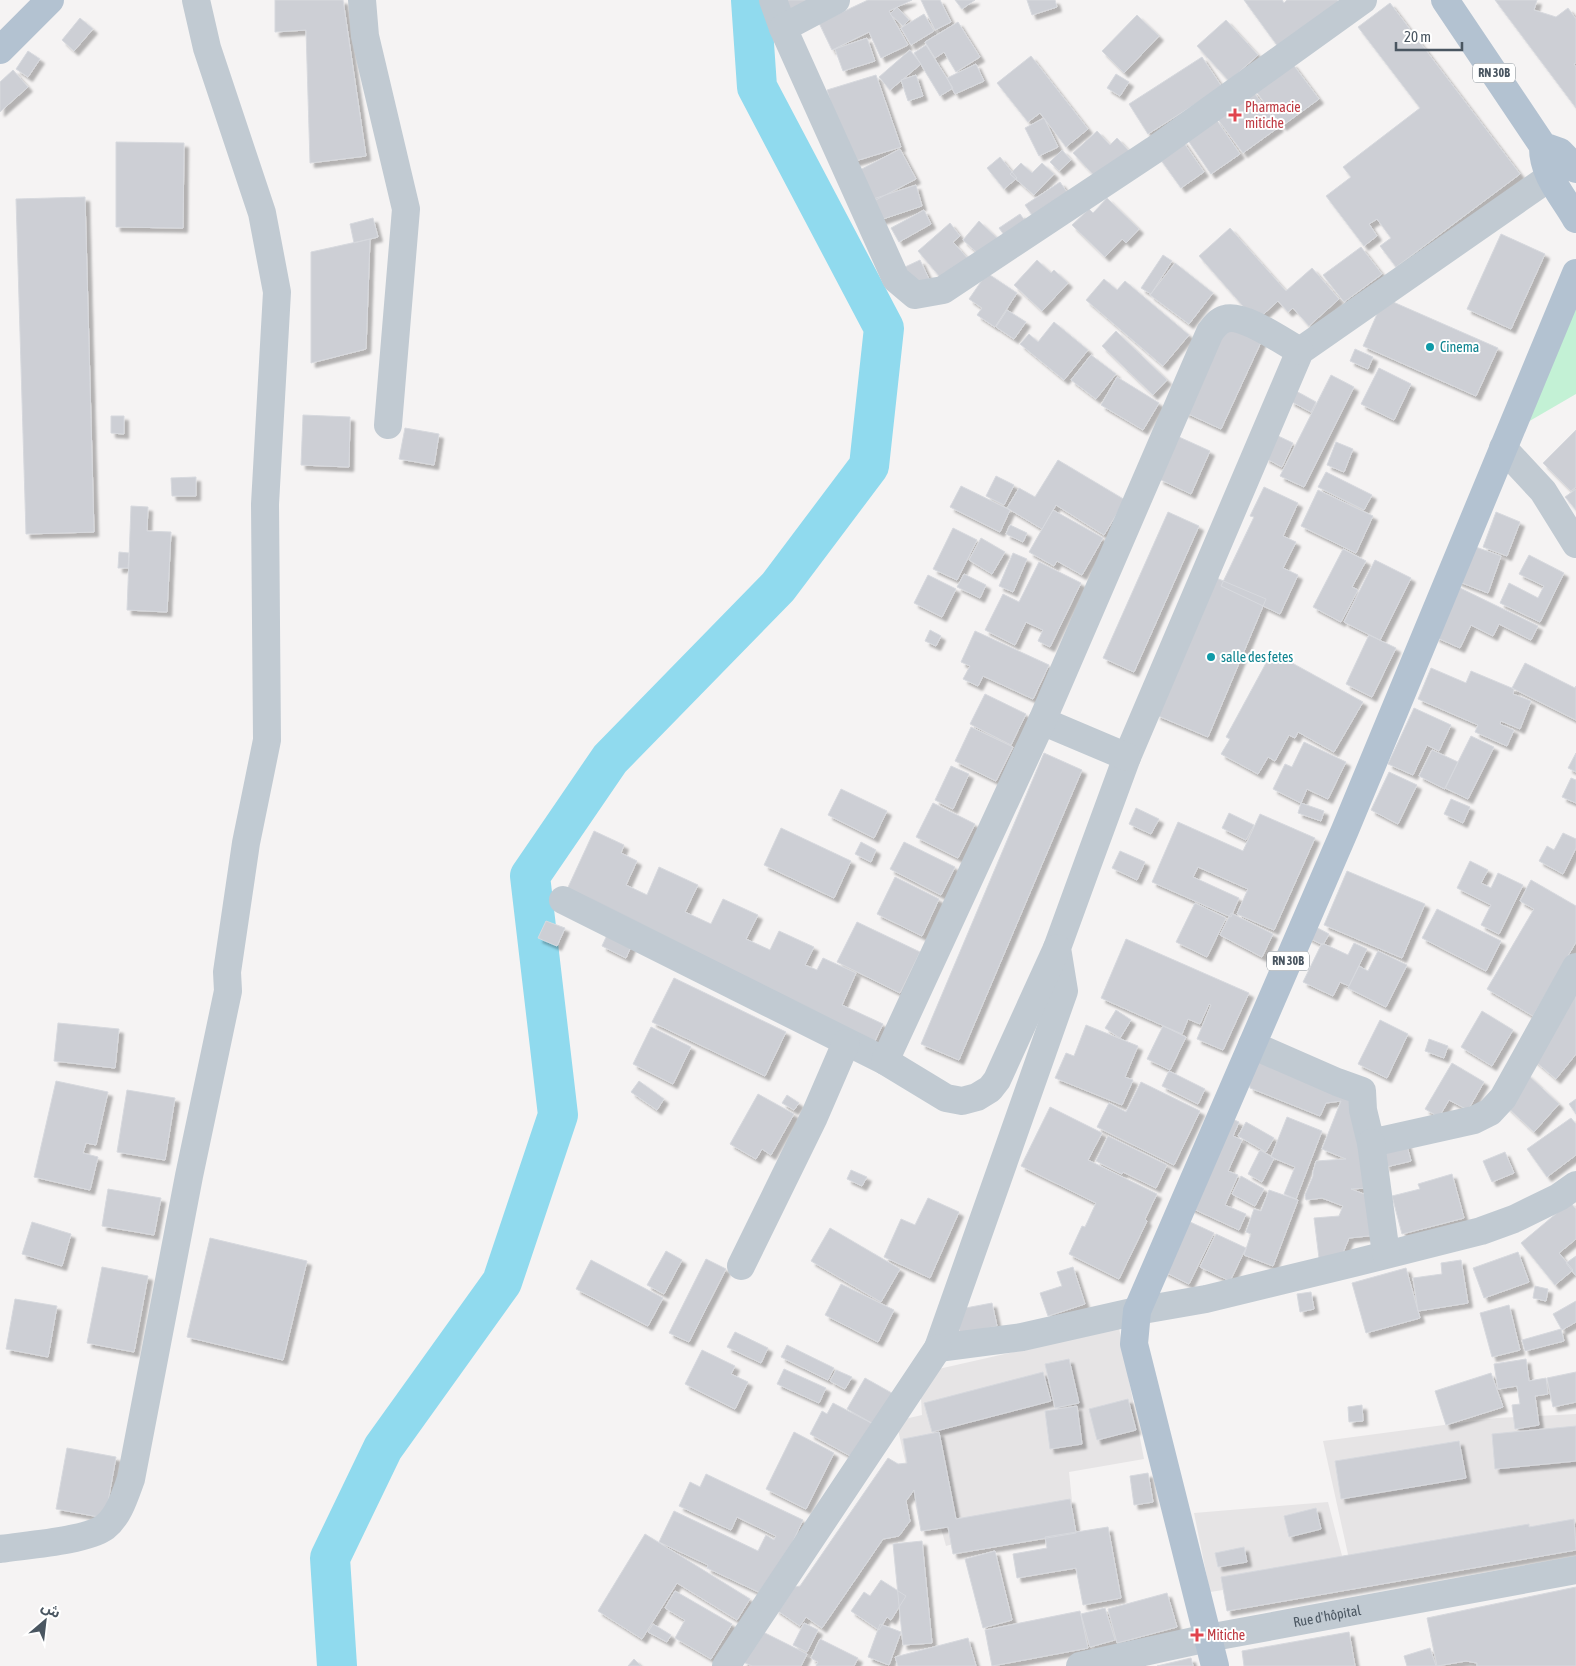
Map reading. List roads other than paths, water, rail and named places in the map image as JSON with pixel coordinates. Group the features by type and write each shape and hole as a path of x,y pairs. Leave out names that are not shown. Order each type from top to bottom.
{"main road":[{"path":"0,50 50,0"},
{"name":"RN 30B","path":"1445,0 1543,146 1544,162 1568,167 1576,219"},
{"name":"RN 30B","path":"1215,1666 1134,1344 1137,1312 1349,821 1576,273"}],"street":[{"path":"0,1548 90,1535 106,1526 120,1508 131,1479 189,1176 228,991 227,972 246,844 267,740 265,504 277,292 262,213 207,48 196,0"},
{"path":"362,0 365,36 406,209 388,425"},
{"path":"773,0 783,28 896,280 915,295 943,290 1154,150 1363,0"},
{"path":"783,28 836,0"},
{"path":"563,900 885,1062 946,1098 962,1101 978,1097 990,1089 997,1080 1057,948 1127,758 1300,351 1568,167"},
{"path":"885,1062 1042,721 1210,332 1217,323 1226,318 1238,318 1300,351"},
{"path":"1504,448 1543,491 1576,544"},
{"path":"1042,721 1127,758"},
{"path":"726,1666 938,1348 1064,991 1057,948"},
{"path":"1371,1143 1474,1120 1490,1112 1502,1098 1576,967"},
{"path":"741,1266 814,1117 846,1043"},
{"path":"1252,1045 1362,1091 1363,1110 1371,1143 1386,1254"},
{"path":"938,1348 1022,1337 1206,1299 1481,1231 1506,1222 1559,1197 1576,1185"},
{"name":"Rue d'hôpital","path":"1080,1666 1208,1638 1576,1570"}],"waterway":[{"path":"337,1666 330,1558 383,1448 502,1282 558,1115 530,876 610,759 778,587 869,466 884,328 757,87 751,0"}],"place":[{"name":"Pharmacie mitiche","path":"1235,115"},
{"name":"Cinema","path":"1430,347"},
{"name":"salle des fetes","path":"1211,657"},
{"name":"Mitiche","path":"1197,1635"}]}
